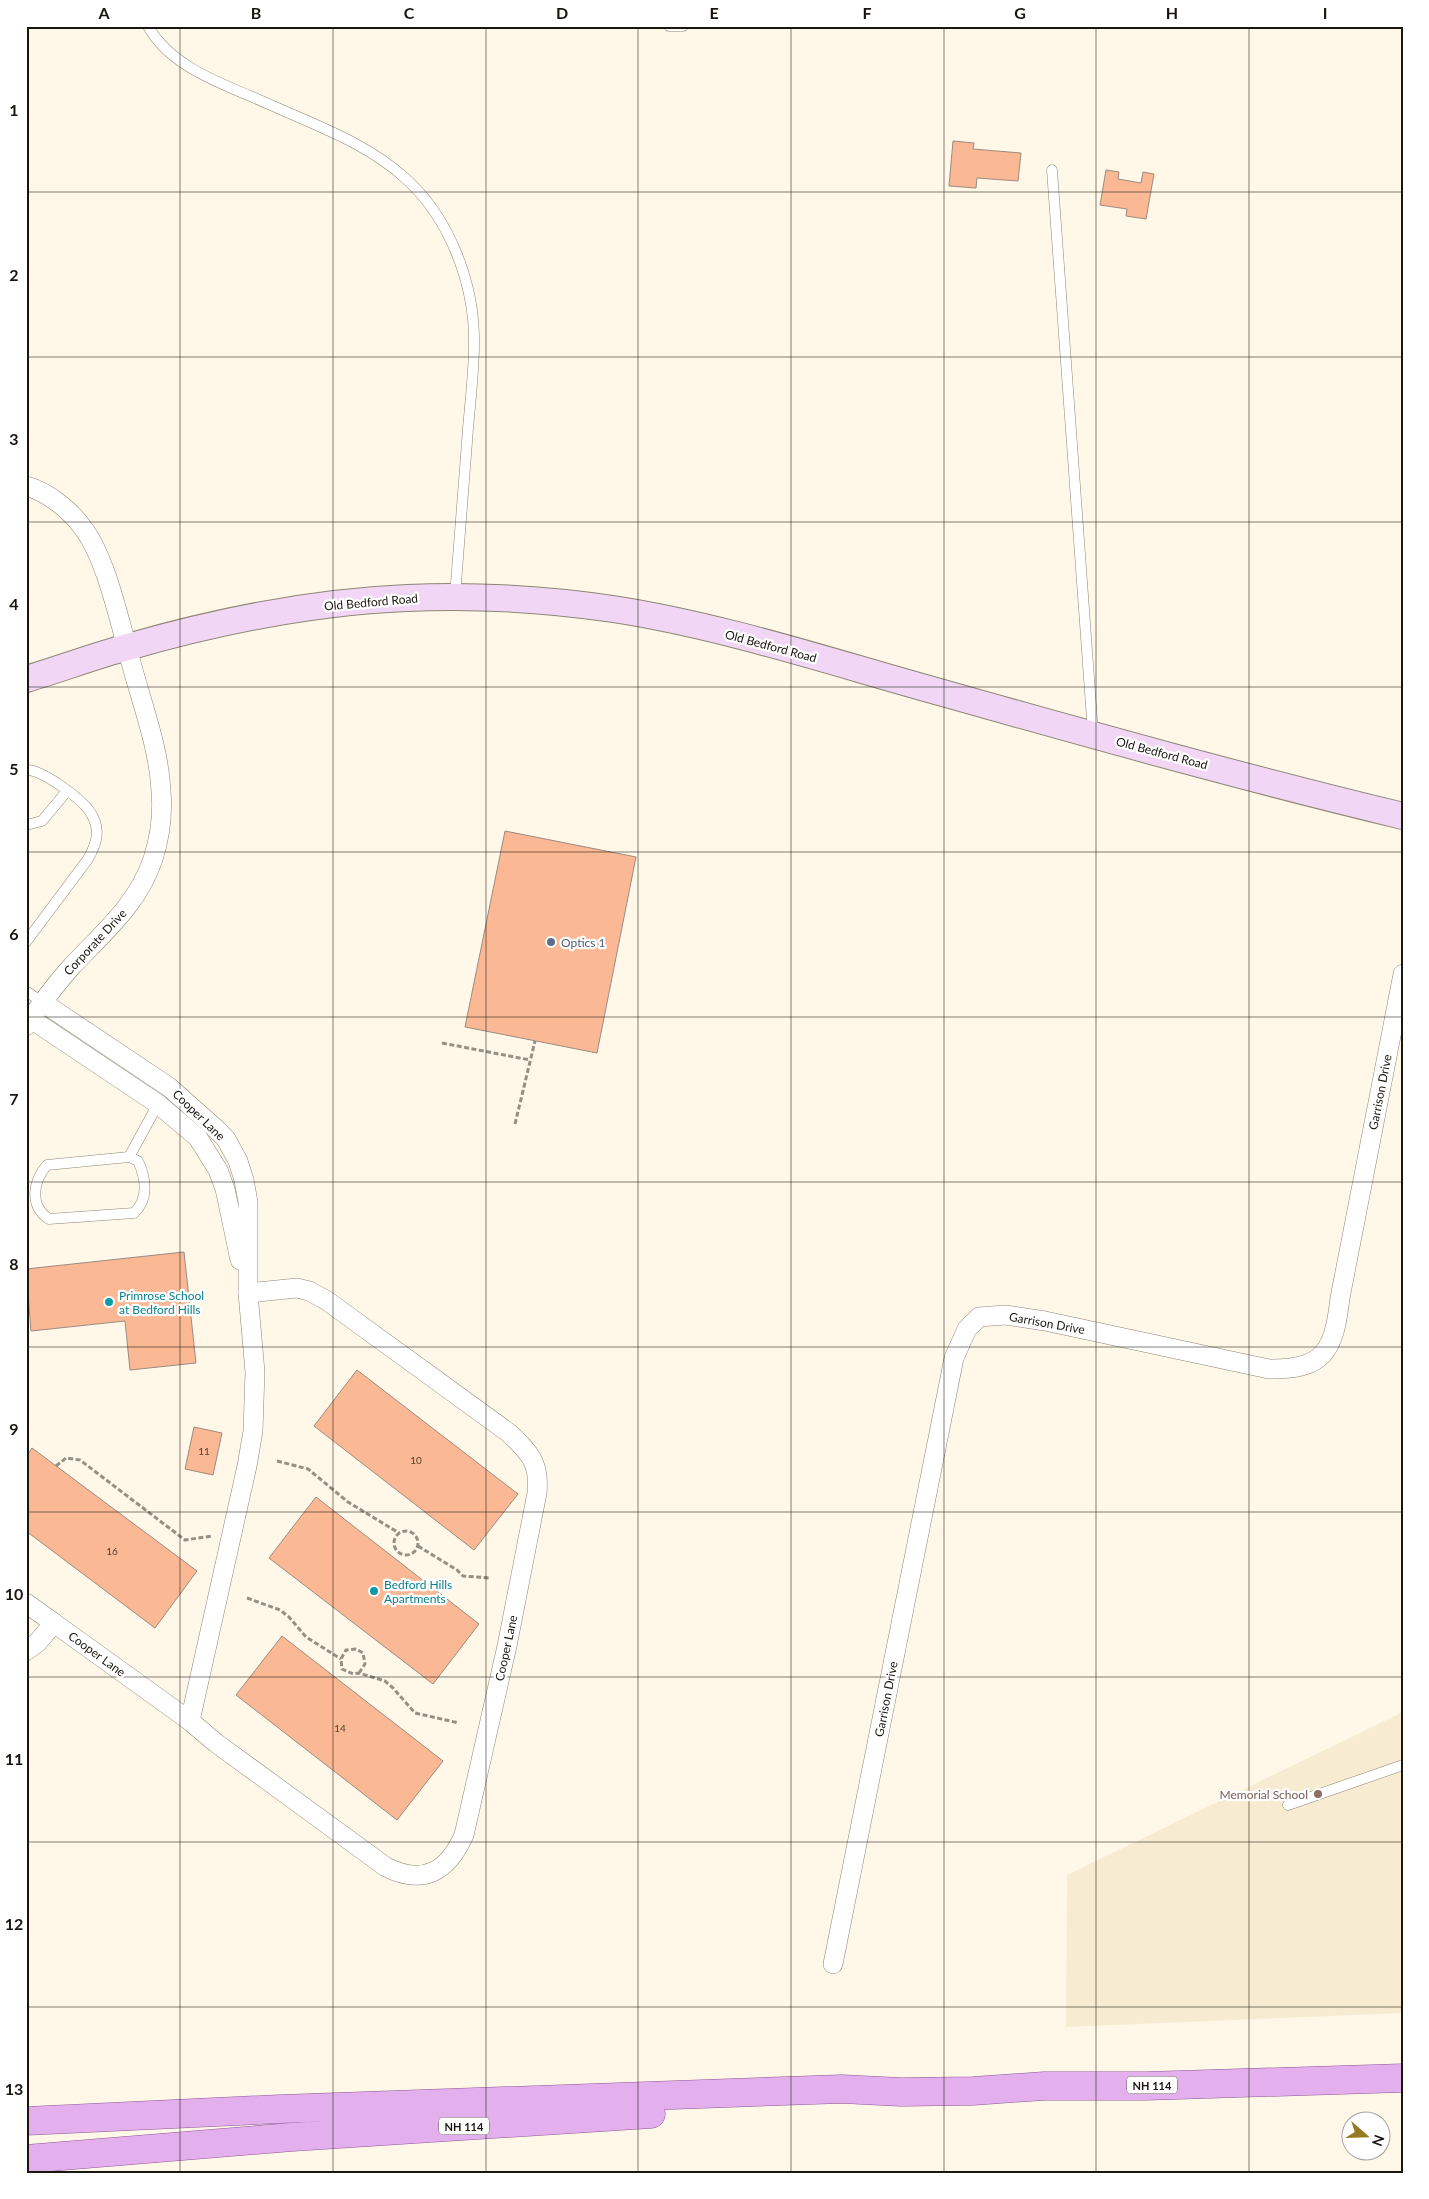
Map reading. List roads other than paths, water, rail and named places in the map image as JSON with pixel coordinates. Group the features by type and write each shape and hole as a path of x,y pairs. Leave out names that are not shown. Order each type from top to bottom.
{"main road":[{"name":"NH 114","path":"26,2121 280,2109 842,2089 902,2092 973,2091 1044,2086 1146,2086 1403,2078"},
{"name":"NH 114","path":"26,2159 292,2137 832,2103 902,2092"}],"street":[{"path":"26,486 50,497 68,511 84,528 95,547 127,647"},
{"name":"Old Bedford Road","path":"26,679 127,647 200,628 268,614 337,604 405,598 455,597 543,601 595,607 681,622 749,639 1093,734 1403,816"},
{"name":"Corporate Drive","path":"28,1023 42,1002 72,966 120,918 133,900 145,880 159,837 162,813 161,790 154,746 127,647"},
{"name":"Garrison Drive","path":"833,1964 954,1358 967,1329 979,1317 1005,1315 1045,1321 1269,1369 1292,1369 1316,1362 1330,1344 1337,1322 1340,1298 1403,974"},
{"name":"Cooper Lane","path":"42,1002 170,1087 198,1111 226,1139 242,1174 248,1202 248,1293 255,1372 253,1431 247,1466 190,1721"},
{"name":"Cooper Lane","path":"28,1023 158,1104 198,1138 218,1170 225,1189 248,1293"},
{"name":"Cooper Lane","path":"54,1623 190,1721 216,1744 386,1867 398,1873 412,1876 437,1870 450,1861 456,1852 464,1835 507,1646 538,1493 539,1474 532,1459 509,1433 326,1300 297,1288 248,1293"},
{"path":"26,1603 54,1623 37,1643 26,1651"}],"lane":[{"path":"148,26 156,41 181,62 207,76 342,137 383,160 406,178 424,199 440,222 453,246 470,296 474,344 455,597"},
{"path":"669,26 683,26"},
{"path":"1052,170 1093,734"},
{"path":"26,770 44,775 67,791 92,815 97,832 96,845 88,859 26,942"},
{"path":"26,825 42,821 67,791"},
{"path":"26,991 42,1002"},
{"path":"129,1157 158,1104"},
{"path":"129,1157 138,1160 142,1169 145,1191 142,1203 134,1213 49,1219 42,1215 37,1207 35,1188 39,1174 47,1165 129,1157"},
{"path":"1288,1805 1403,1765"}],"place":[{"name":"Optics 1","path":"551,942"},
{"name":"Primrose School at Bedford Hills","path":"109,1302"},
{"name":"Bedford Hills Apartments","path":"374,1591"},
{"name":"Memorial School","path":"1318,1794"}]}
